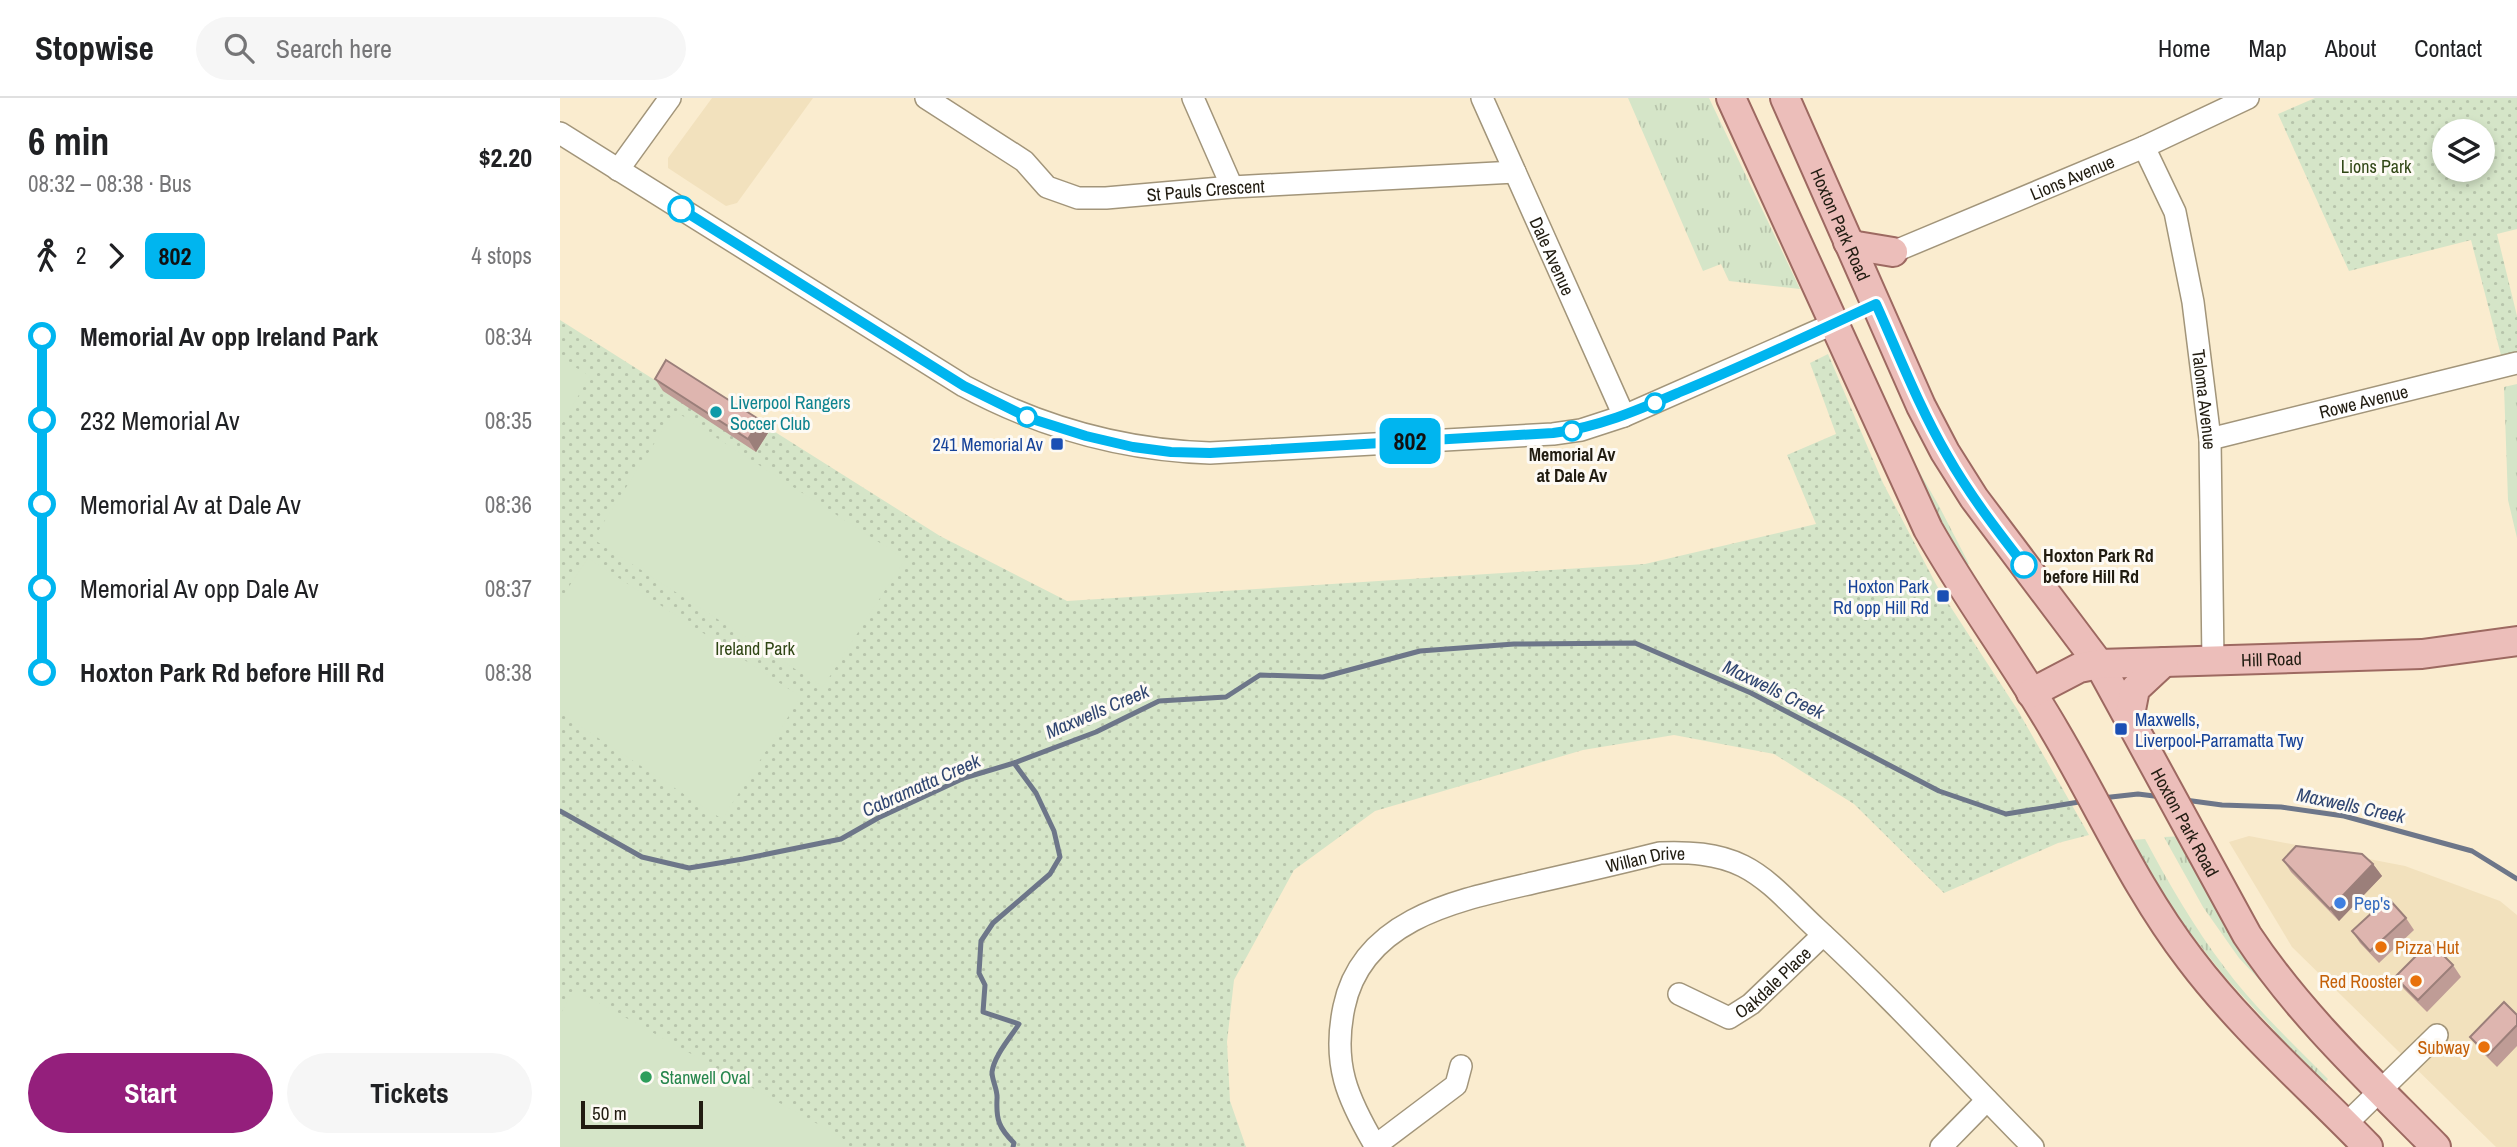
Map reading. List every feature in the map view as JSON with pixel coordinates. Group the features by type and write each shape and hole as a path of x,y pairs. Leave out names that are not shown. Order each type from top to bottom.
{"main road":[{"path":"1731,98 1928,529 1959,583 2070,757 2172,934 2203,976 2241,1020 2368,1147"},
{"name":"Hoxton Park Road","path":"1785,98 1921,406 1958,474 2099,664 2247,934 2271,970 2313,1023 2436,1147"},
{"path":"1848,242 1893,252"},
{"name":"Hill Road","path":"2031,693 2078,668 2099,664 2422,654 2517,641"},
{"path":"2129,720 2135,689 2164,662"}],"street":[{"path":"618,170 670,98"},
{"name":"St Pauls Crescent","path":"926,98 1024,161 1047,187 1078,198 1515,172"},
{"path":"1193,98 1232,187"},
{"name":"Dale Avenue","path":"1482,98 1624,416"},
{"name":"Lions Avenue","path":"1893,252 2144,147 2248,98"},
{"path":"560,133 964,386 1029,418 1133,447 1210,453 1553,433 1581,429 1624,416 1835,323"},
{"name":"Taloma Avenue","path":"2144,147 2175,212 2193,302 2210,439 2213,661"},
{"name":"Rowe Avenue","path":"2210,439 2517,363"},
{"name":"Willan Drive","path":"1375,1147 1349,1098 1341,1073 1339,1048 1340,1024 1346,997 1358,971 1374,948 1398,928 1420,915 1494,891 1660,853 1683,852 1724,859 1744,867 1767,883 1823,935 2033,1147"},
{"name":"Oakdale Place","path":"1679,994 1729,1018 1751,1004 1823,935"},
{"path":"2346,1124 2437,1035"},
{"path":"1375,1147 1456,1085 1461,1066"},
{"path":"1941,1147 1987,1100"}],"shaded area":[{"path":"712,98 813,98 737,203 726,206 668,168 668,158"},
{"path":"2249,836 2405,866 2500,901 2517,915 2517,1147 2496,1147 2292,947 2229,842"}],"green space":[{"path":"1628,98 1709,98 1800,289 1729,281 1721,264 1703,271"},
{"name":"Lions Park","path":"2315,98 2517,98 2517,229 2497,234 2517,316 2517,355 2502,359 2471,240 2349,271 2278,114"},
{"name":"Ireland Park","path":"560,320 661,384 672,367 940,536 1067,601 1645,564 1816,524 1787,455 1836,434 1810,363 1828,354 1883,483 1937,586 2017,709 2089,835 2058,843 1944,893 1854,804 1774,754 1674,735 1583,750 1375,811 1294,870 1234,980 1227,1042 1230,1101 1246,1147 560,1147"},
{"path":"560,358 590,376 560,427"},
{"path":"2517,384 2517,538 2508,500 2504,387"},
{"path":"675,411 905,559 823,687 593,539"},
{"path":"1905,447 1969,564 1961,569"},
{"path":"588,558 801,697 722,819 560,713 560,600"},
{"path":"2184,836 2327,1052 2239,958 2203,907 2164,837"},
{"path":"2145,839 2182,905 2225,968 2261,1011 2328,1079 2325,1083 2321,1083 2291,1054 2274,1030 2225,977 2188,930 2153,878 2132,840"},
{"name":"Stanwell Oval","path":"574,989 843,1138 838,1147 560,1147 560,1015"}],"building":[{"name":"Liverpool Rangers Soccer Club","path":"666,360 760,420 748,439 655,379"},
{"path":"2296,846 2362,854 2373,864 2330,909 2283,860"},
{"path":"2388,898 2406,918 2370,951 2352,931"},
{"path":"2430,942 2453,965 2418,1000 2395,977"},
{"path":"2504,1002 2517,1015 2517,1025 2488,1055 2470,1037"}],"waterway":[{"name":"Maxwells Creek","path":"560,811 642,857 689,868 841,839 878,818 964,778 1014,763 1096,732 1159,701 1226,697 1260,675 1323,677 1420,651 1514,644 1635,643 1751,693 1939,791 2006,814 2085,801"},
{"name":"Cabramatta Creek","path":"1013,1147 1014,1143 1005,1133 998,1118 997,1092 992,1072 999,1053 1019,1024 983,1012 985,985 979,973 981,941 993,923 1050,874 1060,857 1054,831 1036,793 1014,763"},
{"name":"Maxwells Creek","path":"2102,798 2138,794 2162,797"},
{"name":"Maxwells Creek","path":"2185,800 2222,805 2281,807 2344,816 2472,851 2517,879"}],"bus line":[{"name":"802","path":"681,209 936,369 994,402 1057,428 1133,447 1171,452 1210,453 1553,433 1581,429 1624,416 1876,304 1921,406 1945,452 1974,498 2024,565"}],"place":[{"name":"Liverpool Rangers Soccer Club","path":"716,412"},
{"name":"Memorial Av at Dale Av","path":"1572,431"},
{"name":"241 Memorial Av","path":"1057,444"},
{"name":"Hoxton Park Rd before Hill Rd","path":"2024,565"},
{"name":"Hoxton Park Rd opp Hill Rd","path":"1943,596"},
{"name":"Maxwells, Liverpool-Parramatta Twy","path":"2121,729"},
{"name":"Pep's","path":"2340,903"},
{"name":"Pizza Hut","path":"2381,947"},
{"name":"Red Rooster","path":"2416,981"},
{"name":"Subway","path":"2484,1047"},
{"name":"Stanwell Oval","path":"646,1077"}]}
